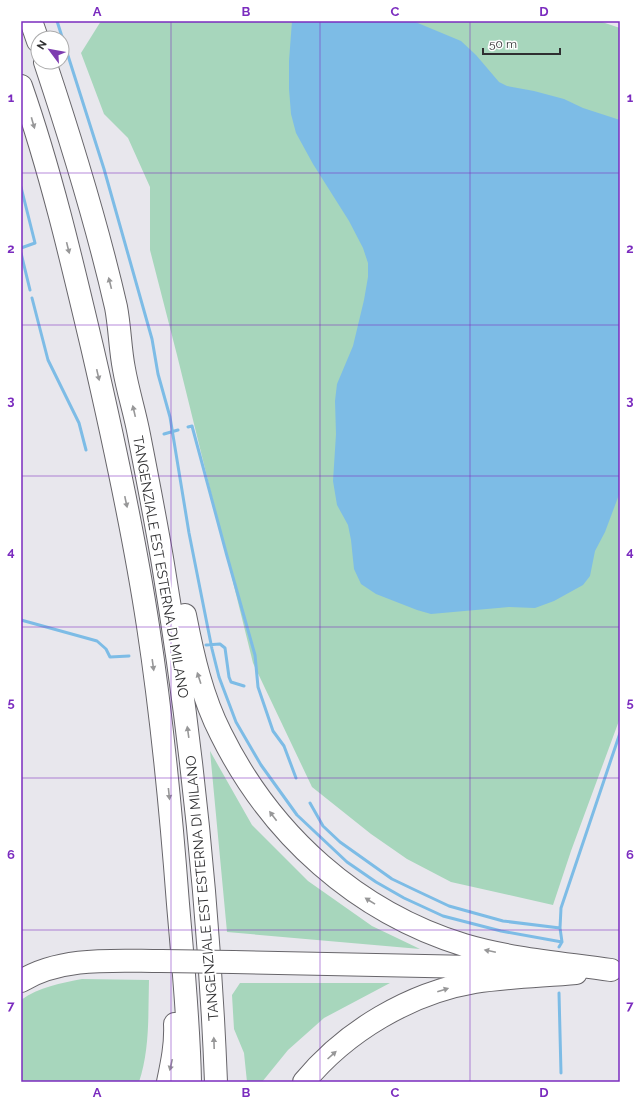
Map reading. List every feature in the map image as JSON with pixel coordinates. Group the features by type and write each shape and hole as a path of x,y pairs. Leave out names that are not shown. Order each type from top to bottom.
{"highway":[{"name":"TANGENZIALE EST ESTERNA DI MILANO","path":"48,70 87,197 116,310 124,369 139,434 162,557 189,742 207,920 216,1082"},
{"name":"TANGENZIALE EST ESTERNA DI MILANO","path":"21,86 37,137 66,242 100,382 129,516 148,626 163,735 172,830 188,1030 190,1082"},
{"path":"139,434 151,452 156,463 188,632 208,705 220,734 238,766 277,822 300,847 350,889 383,909 414,925 445,938 488,951 616,970"},
{"path":"168,1082 176,1035 171,929 172,830"},
{"path":"21,981 43,971 67,965 116,961 616,970"},
{"path":"304,1082 330,1056 374,1021 398,1007 424,996 475,982 616,970"}],"green space":[{"path":"101,21 599,21 620,28 620,718 571,851 553,905 451,882 407,859 371,834 312,787 253,663 150,250 150,187 128,138 104,114 81,53"},
{"path":"210,751 252,825 308,881 372,926 420,949 227,932"},
{"path":"82,979 149,980 147,1044 143,1070 139,1082 21,1082 21,1000 43,989"},
{"path":"240,983 390,983 324,1018 288,1050 262,1082 247,1082 244,1053 234,1029 232,995"}],"water":[{"path":"292,21 413,21 461,41 476,55 499,82 507,86 564,99 583,108 620,120 620,492 605,532 595,551 590,576 583,585 554,601 535,608 509,607 431,614 376,594 361,584 354,569 348,525 337,505 333,481 336,434 335,401 337,384 353,346 364,300 368,277 368,263 363,248 349,221 313,164 296,133 291,114 289,89 289,61"}],"waterway":[{"path":"57,21 104,169 152,339 158,374 170,417 189,533 212,649 219,677 236,722 261,765 297,815 347,862 376,882 404,898 443,916 501,931 562,942"},
{"path":"21,187 35,243 21,248"},
{"path":"21,253 30,290"},
{"path":"32,298 48,360 79,423 86,450"},
{"path":"188,427 192,426 255,655 258,687 273,731 284,746 296,778"},
{"path":"164,434 178,430"},
{"path":"21,620 97,641 106,649 110,657 129,656"},
{"path":"206,645 220,644 225,648 231,682 244,686"},
{"path":"559,947 562,942 560,928 561,908 620,733"},
{"path":"310,803 323,826 340,842 392,879 449,906 503,921 560,928"},
{"path":"559,993 561,1073"}]}
